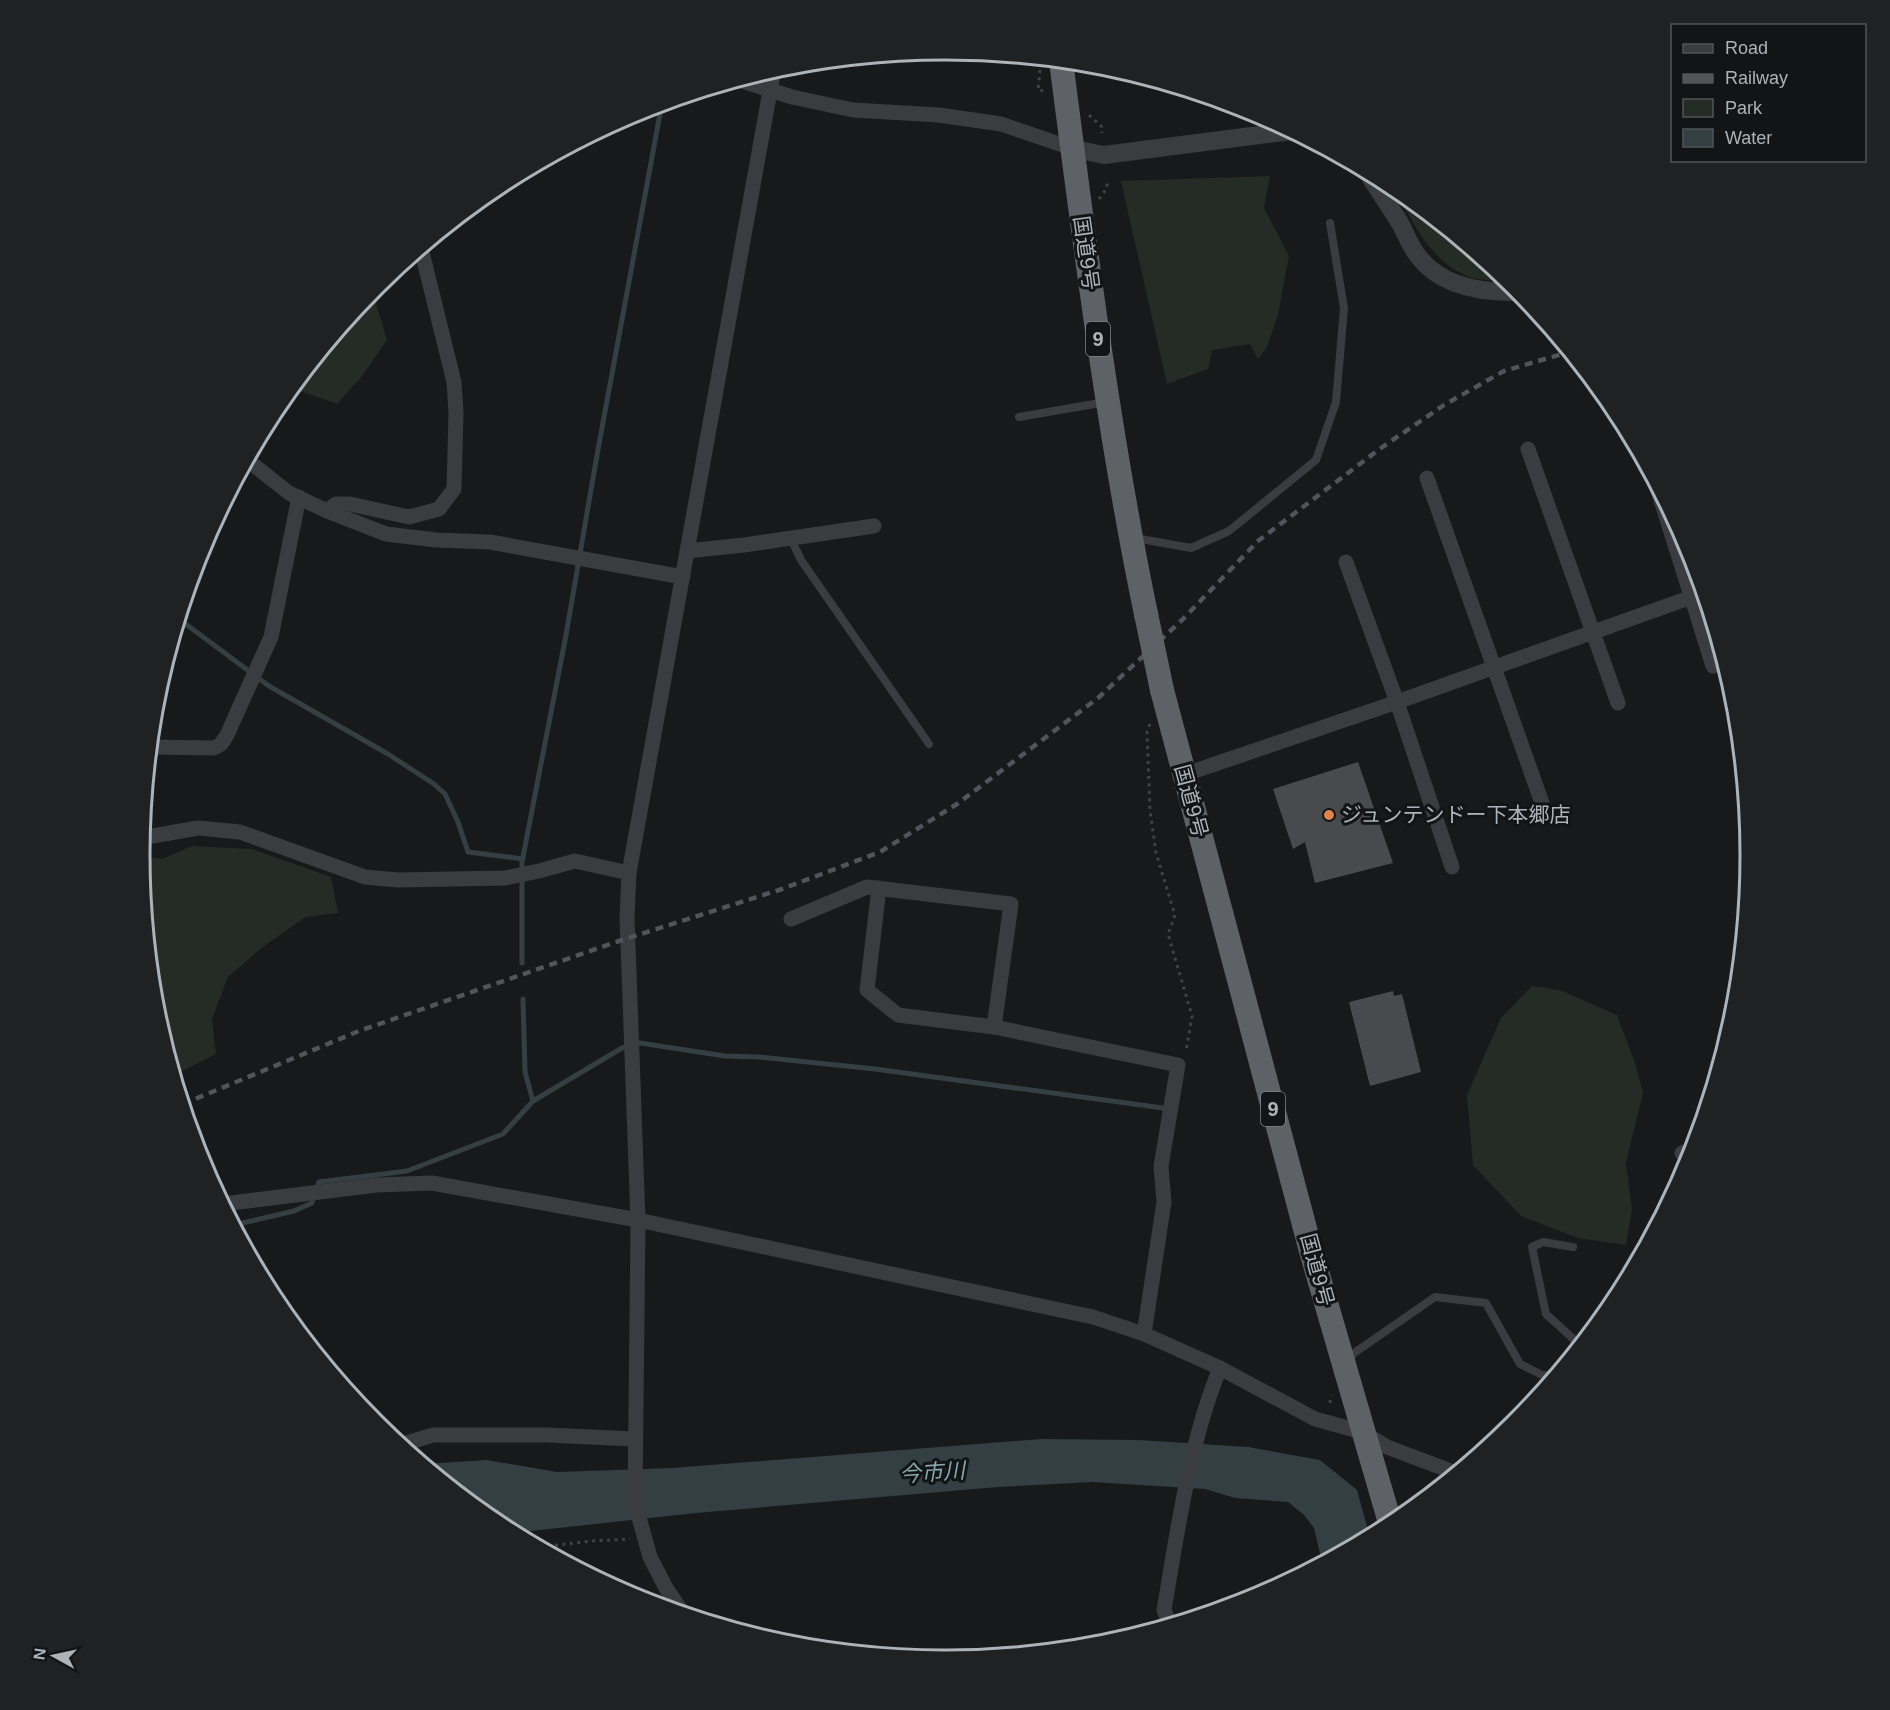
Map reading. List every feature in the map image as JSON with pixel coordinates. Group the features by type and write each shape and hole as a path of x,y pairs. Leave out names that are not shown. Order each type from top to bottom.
{"highway":[{"name":"国道9号","path":"1052,67 1074,149 1108,402 1130,538 1162,690 1183,776 1344,1367 1388,1515"}],"street":[{"path":"676,1603 650,1557 634,1503 638,1220 627,917 629,873 772,79"},
{"path":"753,84 792,97 853,110 939,116 1001,124 1074,149 1104,155 1276,133"},
{"path":"1378,188 1418,257 1438,274 1462,286 1490,292 1506,292"},
{"path":"327,511 336,504 350,504 409,517 439,509 454,489 456,470 454,382 423,255"},
{"path":"1528,449 1618,703"},
{"path":"252,465 299,497 327,511 386,534 436,540 490,542 683,577"},
{"path":"1427,478 1542,803"},
{"path":"158,747 214,748 221,744 227,735 271,637 299,497"},
{"path":"687,551 874,526"},
{"path":"1346,562 1452,867"},
{"path":"1183,776 1697,595"},
{"path":"1701,609 1713,666"},
{"path":"151,836 198,828 240,832 365,877 398,880 506,878 575,861 629,873"},
{"path":"791,919 867,887 1011,904 994,1027"},
{"path":"879,888 867,990 898,1015 994,1027 1178,1065 1161,1166 1164,1202 1144,1334"},
{"path":"230,1203 377,1185 432,1183 638,1220 1093,1317 1144,1334 1220,1368 1315,1419 1362,1432 1387,1447 1448,1470"},
{"path":"1167,1618 1164,1610 1182,1507 1200,1428 1210,1392 1220,1368"},
{"path":"410,1442 433,1435 548,1435 634,1440"}],"lane":[{"path":"1130,538 1191,548 1229,531 1316,460 1336,402 1344,308 1330,223"},
{"path":"1019,417 1108,402"},
{"path":"791,538 801,561 928,744"},
{"path":"1573,1247 1543,1242 1532,1247 1546,1314 1575,1340"},
{"path":"1344,1367 1354,1353 1435,1297 1486,1303 1520,1364 1546,1375"}],"path":[{"path":"1044,91 1038,90 1049,67"},
{"path":"1099,200 1107,188 1107,180"},
{"path":"1153,718 1147,732 1150,810 1156,853 1175,915 1168,934 1192,1016 1186,1056 1178,1065"},
{"path":"552,1546 643,1537"}],"green space":[{"path":"1270,176 1264,208 1289,256 1278,315 1267,347 1258,359 1250,344 1212,350 1208,369 1167,384 1121,181"},
{"path":"1405,207 1469,257 1493,280 1474,278 1456,271 1444,262 1423,238"},
{"path":"375,301 387,340 362,376 337,404 300,391 347,331"},
{"path":"192,846 252,849 331,877 338,913 306,917 264,946 228,977 212,1019 216,1054 180,1072 165,1010 152,907 150,858 162,859"},
{"path":"1532,986 1560,990 1617,1015 1635,1063 1643,1093 1626,1163 1632,1209 1626,1245 1578,1238 1521,1216 1473,1165 1467,1095 1501,1018"}],"water":[{"name":"今市川","path":"1041,1439 1139,1440 1248,1447 1320,1460 1357,1490 1367,1528 1320,1555 1314,1528 1304,1515 1288,1502 1235,1498 1205,1489 1092,1482 998,1487 696,1513 528,1531 461,1486 434,1463 487,1460 557,1472 672,1468"}],"building":[{"name":"ジュンテンドー下本郷店","path":"1358,762 1393,863 1315,883 1305,842 1293,849 1273,789"},
{"path":"1393,991 1394,996 1402,994 1421,1072 1370,1086 1349,1002"}],"waterway":[{"path":"522,963 522,862 566,635 660,113"},
{"path":"185,623 269,686 388,754 434,784 445,794 468,852 523,859"},
{"path":"523,999 525,1072 533,1101"},
{"path":"241,1223 294,1211 312,1203 319,1182 407,1171 503,1134 533,1101 622,1048 640,1043 725,1056 759,1057 875,1069 1163,1108"}],"railway":[{"path":"189,1101 359,1031 619,941 782,889 880,852 957,804 1098,698 1182,620 1258,541 1381,448 1444,405 1504,371 1562,354"}],"place":[{"name":"ジュンテンドー下本郷店","path":"1329,815"}]}
